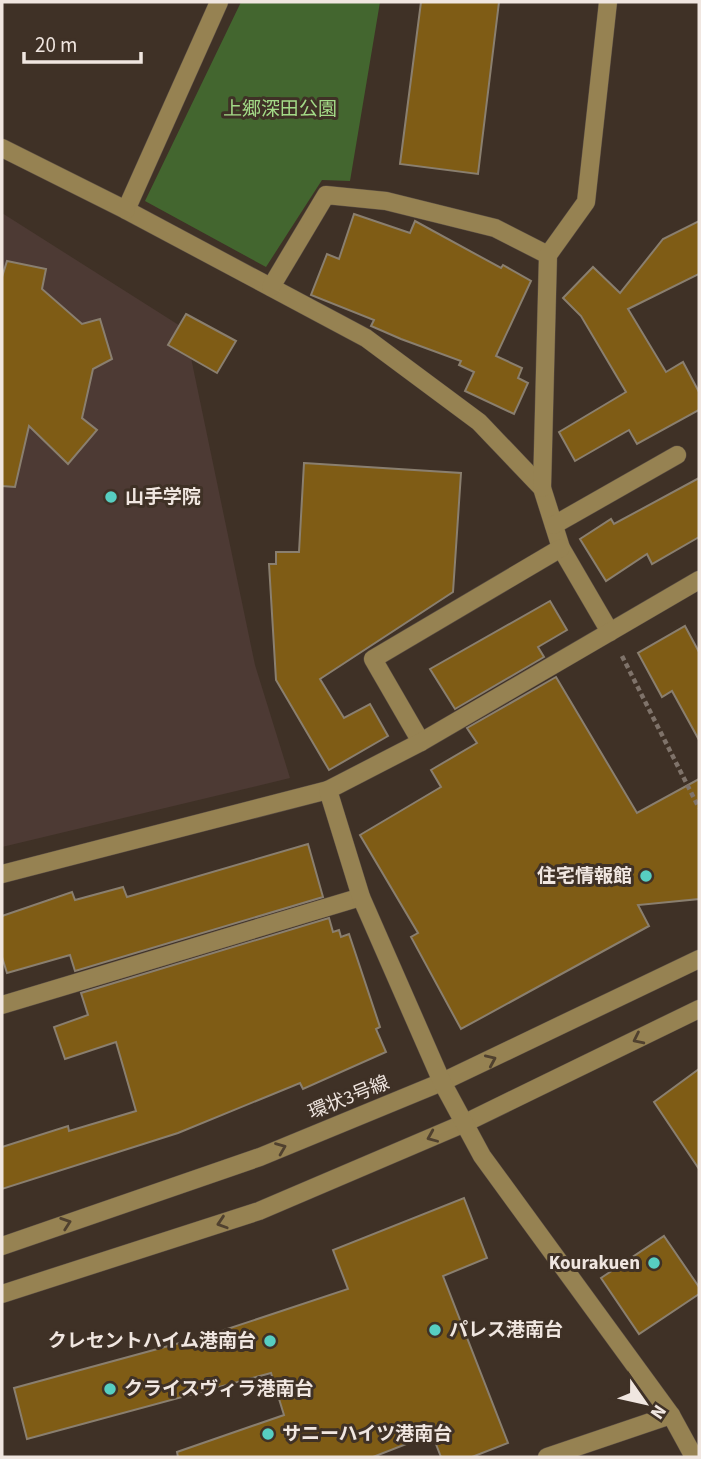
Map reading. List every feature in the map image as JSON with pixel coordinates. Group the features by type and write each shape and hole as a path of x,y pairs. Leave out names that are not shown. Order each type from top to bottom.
{"street":[{"path":"126,210 219,2"},
{"path":"608,2 586,202 548,255 542,488 562,548 610,632"},
{"path":"2,148 126,210 366,338 479,422 542,488"},
{"path":"271,287 326,195 386,201 495,228 548,255"},
{"path":"554,525 677,455"},
{"path":"421,742 373,659 562,548"},
{"path":"2,874 328,790 421,742 699,580"},
{"path":"328,790 361,897 442,1082 482,1156 671,1415 694,1457"},
{"path":"2,1005 361,897"},
{"name":"環状3号線","path":"2,1246 260,1157 442,1082 699,959"},
{"path":"2,1294 259,1211 465,1123 699,1009"},
{"path":"547,1457 671,1415"}],"path":[{"path":"610,632 699,808"}],"shaded area":[{"name":"山手学院","path":"2,213 185,329 255,665 290,778 2,847"}],"green space":[{"name":"上郷深田公園","path":"241,2 380,2 350,181 322,180 266,267 145,201"}],"building":[{"path":"421,2 499,2 478,174 400,164"},
{"path":"354,214 410,233 415,221 501,268 503,265 531,281 496,356 522,368 518,378 528,383 514,414 465,391 474,372 459,365 461,361 371,326 374,320 311,295 327,254 339,259"},
{"path":"699,221 699,274 628,309 666,372 683,362 699,392 699,410 637,444 629,430 575,461 559,432 626,392 581,316 563,298 593,267 620,293 663,239"},
{"path":"7,261 46,269 42,289 82,324 100,319 112,359 93,369 82,418 97,430 68,464 29,426 15,487 2,486 2,277"},
{"path":"186,314 236,341 217,373 168,345"},
{"path":"304,463 461,473 453,592 320,679 344,718 370,704 388,736 329,770 276,680 269,564 276,564 276,552 299,552"},
{"path":"699,478 699,537 652,564 647,554 606,581 580,539 611,519 614,524"},
{"path":"550,601 567,630 538,647 544,657 455,709 430,669"},
{"path":"685,626 699,652 699,740 672,691 662,697 638,653"},
{"path":"556,677 637,813 699,779 699,899 638,905 649,926 461,1029 411,937 418,933 360,835 441,787 431,770 477,743 467,728"},
{"path":"308,844 323,897 75,971 70,955 7,973 2,957 2,916 72,892 75,900 123,887 127,897"},
{"path":"329,918 333,932 339,930 341,937 349,934 380,1027 376,1029 386,1052 303,1089 300,1083 178,1133 2,1189 2,1147 68,1126 69,1131 136,1111 116,1042 65,1059 54,1027 88,1015 81,993"},
{"path":"699,1069 699,1169 654,1102"},
{"path":"464,1198 487,1258 443,1276 508,1443 472,1457 441,1457 432,1434 373,1457 178,1457 177,1452 284,1415 271,1373 27,1439 14,1388 209,1335 348,1289 333,1250"},
{"path":"664,1236 699,1287 699,1294 639,1334 601,1278"}],"place":[{"name":"山手学院","path":"111,497"},
{"name":"住宅情報館","path":"646,876"},
{"name":"Kourakuen","path":"654,1263"},
{"name":"パレス港南台","path":"435,1330"},
{"name":"クレセントハイム港南台","path":"270,1341"},
{"name":"クライスヴィラ港南台","path":"110,1389"},
{"name":"サニーハイツ港南台","path":"268,1434"}]}
